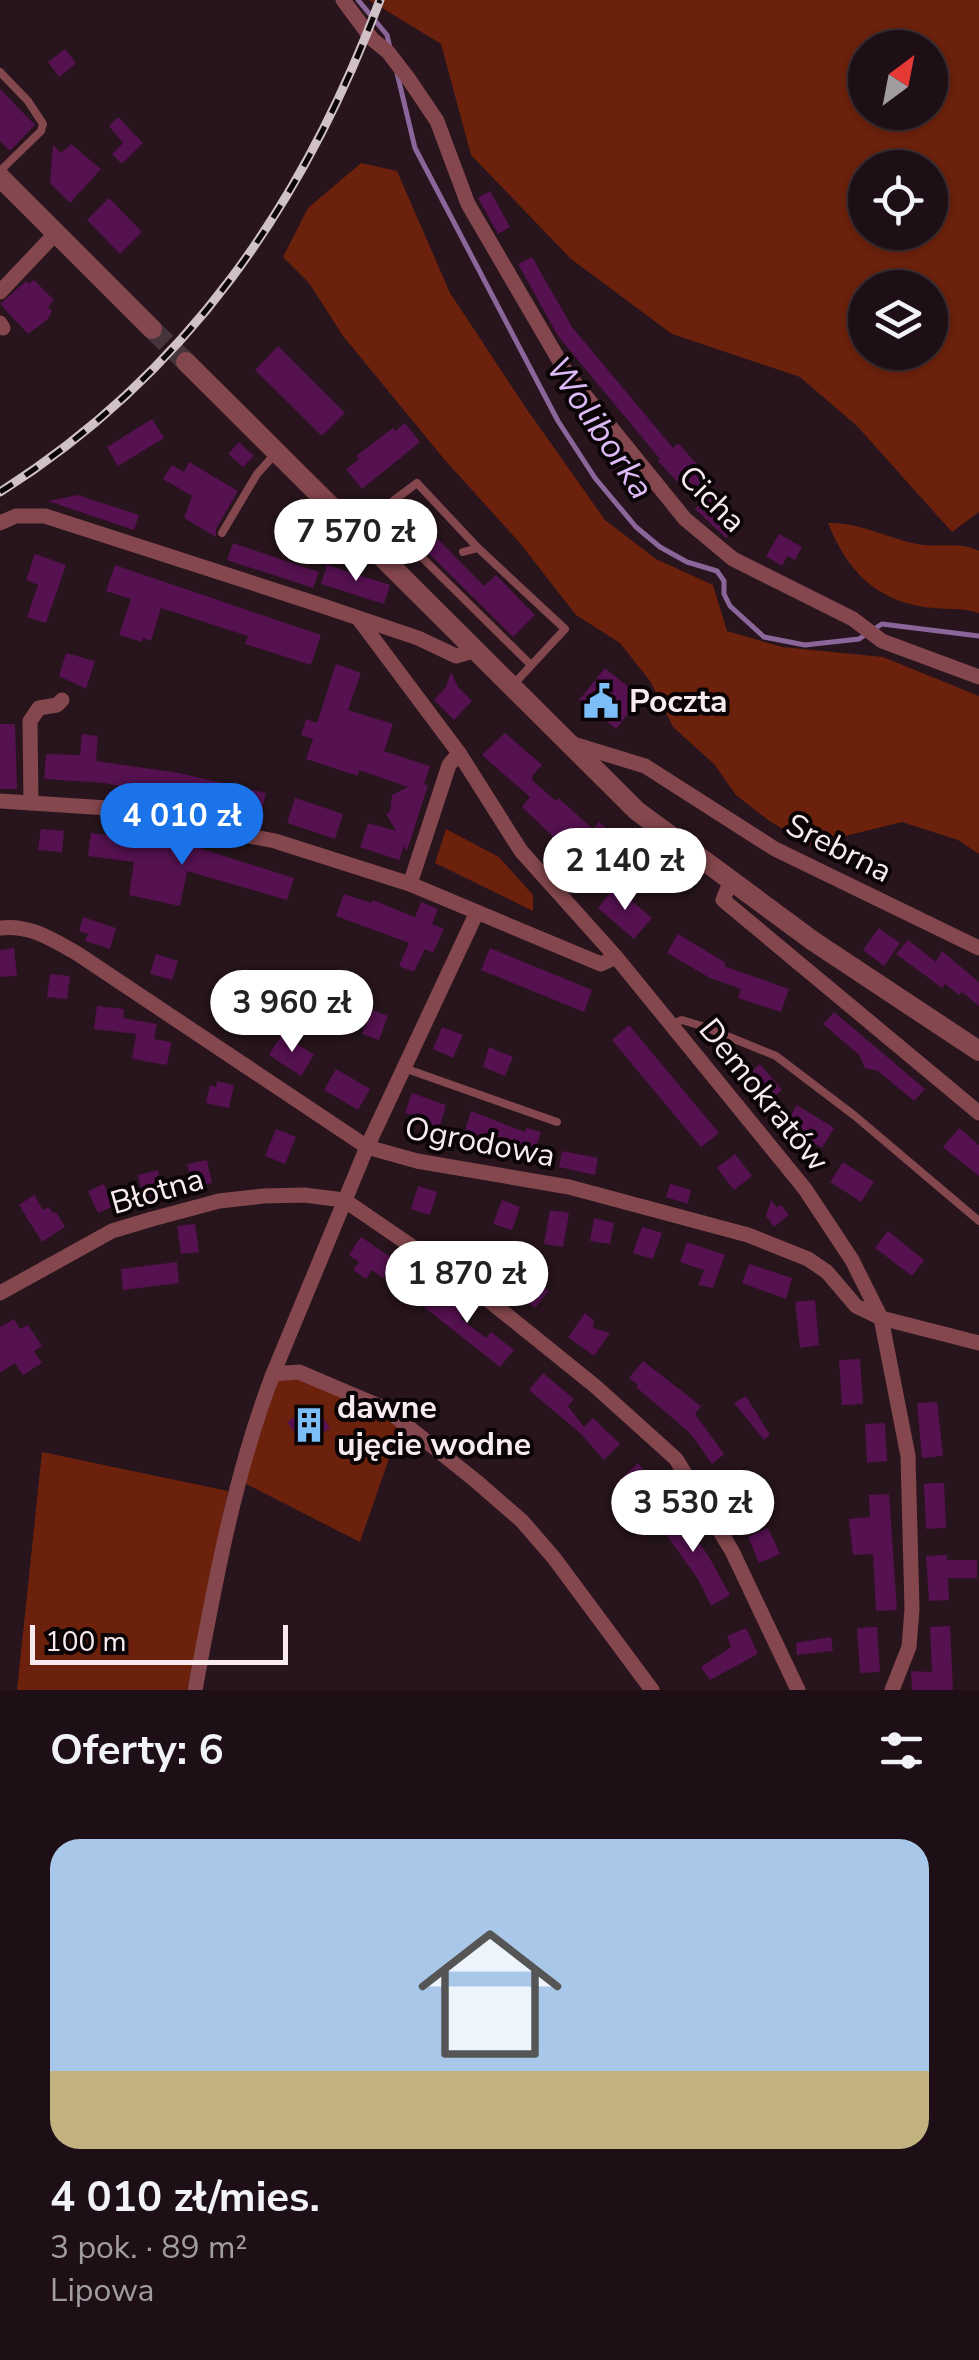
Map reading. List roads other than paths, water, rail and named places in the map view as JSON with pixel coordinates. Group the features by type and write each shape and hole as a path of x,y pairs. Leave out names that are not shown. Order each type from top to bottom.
{"street":[{"name":"Cicha","path":"343,0 377,44 388,52 438,121 468,204 566,372 685,519 733,560 853,619 882,640 979,677"},
{"path":"0,174 152,329"},
{"path":"0,292 56,233"},
{"path":"186,362 637,811 813,941 979,1052"},
{"path":"0,523 16,516 45,516 418,638 456,656 476,650"},
{"name":"Demokratów","path":"358,618 459,753 522,851 616,957 805,1189 852,1260 881,1318 908,1456 912,1609 908,1646 892,1690"},
{"path":"31,803 30,720 39,708 57,705 62,700"},
{"name":"Srebrna","path":"570,743 645,766 775,848 979,948"},
{"path":"410,884 449,766 459,753"},
{"path":"0,801 108,808 275,841 410,884 602,964 616,957"},
{"path":"731,880 723,900 979,1113"},
{"path":"195,1690 218,1568 247,1448 273,1374 366,1147 477,912"},
{"name":"Ogrodowa","path":"0,928 14,926 42,933 78,954 366,1147 417,1161 568,1187 748,1235 808,1259 828,1272 856,1306 881,1318 979,1343"},
{"name":"Błotna","path":"0,1293 112,1231 152,1219 220,1201 264,1196 344,1200"},
{"path":"344,1200 477,1291 596,1386 676,1459 732,1551 798,1690"},
{"path":"273,1374 298,1372 386,1409 476,1481 522,1521 554,1558 652,1690"}],"lane":[{"path":"0,72 28,101 43,124 41,131 0,174"},
{"path":"222,533 257,474 276,453"},
{"path":"354,530 417,483 478,548 565,629 512,686"},
{"path":"377,513 531,665"},
{"path":"438,526 452,522"},
{"path":"450,540 466,536"},
{"path":"462,552 478,548"},
{"path":"432,608 453,586"},
{"path":"672,1024 682,1020 705,1027 776,1056 855,1116 979,1221"},
{"path":"404,1068 557,1122"}],"waterway":[{"name":"Woliborka","path":"358,0 387,35 390,48"},
{"name":"Woliborka","path":"397,73 415,148 558,421 595,478 636,527 660,547 687,562 717,571 724,581 724,594 730,606 764,637 805,645 865,635"},
{"name":"Woliborka","path":"874,629 882,624 979,636"}],"tunnel":[{"path":"152,329 186,362"}],"railway":[{"path":"0,492 67,445 127,394 182,338 231,278 275,214 314,146 380,0"}],"place":[{"name":"Poczta","path":"601,701"},
{"name":"dawne ujęcie wodne","path":"309,1425"}]}
